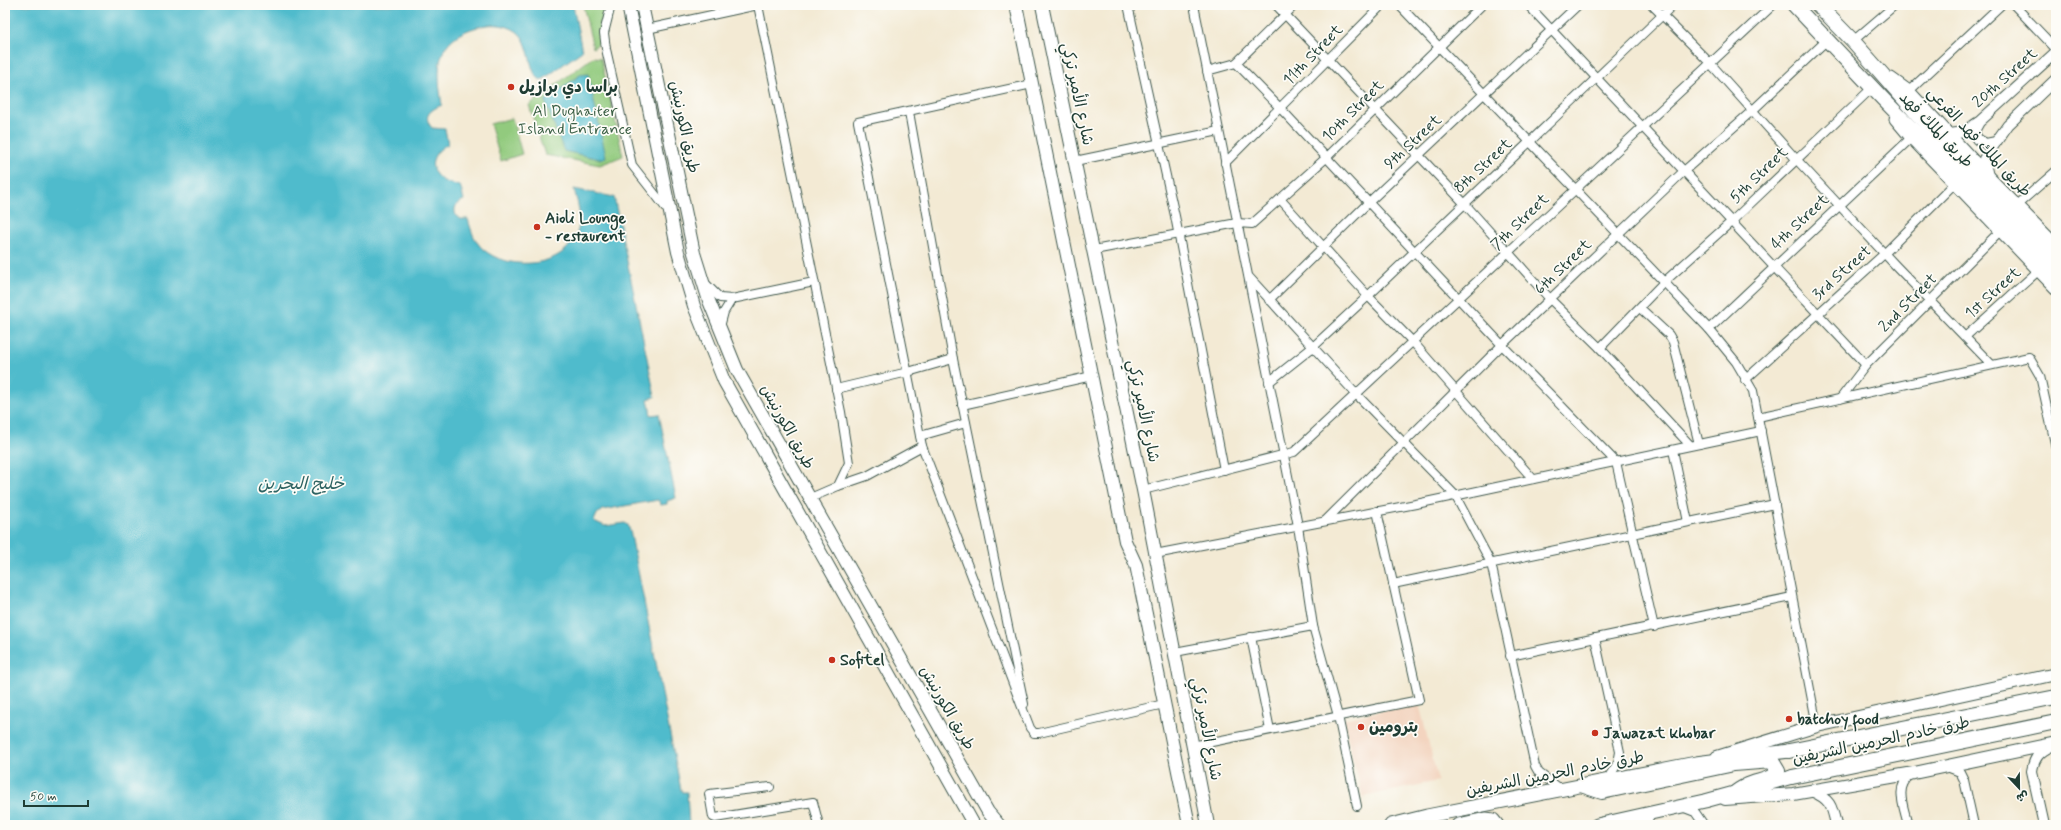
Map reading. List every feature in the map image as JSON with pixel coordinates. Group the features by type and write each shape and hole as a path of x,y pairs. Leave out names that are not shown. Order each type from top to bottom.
{"highway":[{"name":"طريق الملك فهد","path":"1794,5 1872,88 2056,276"},
{"name":"طريق الملك فهد","path":"1818,5 1853,41 1971,175 2056,260"},
{"name":"طرق خادم الحرمين الشريفين","path":"1391,825 1696,763 1789,751 2056,697"},
{"name":"طرق خادم الحرمين الشريفين","path":"1597,825 1653,811 1705,801 1792,778 2056,722"},
{"path":"1584,786 1602,792 1734,764 1772,761 1778,771 1776,775 1747,785 1735,793"},
{"path":"1458,825 1486,819 1493,820 1497,825"}],"main road":[{"name":"طريق الكورنيش","path":"628,5 678,252 694,306 724,381 974,825"},
{"name":"طريق الكورنيش","path":"642,5 694,253 737,370 808,499 988,812 999,825"},
{"path":"1016,5 1125,541 1136,565 1189,824"},
{"name":"شارع الأمير تركي","path":"1042,5 1076,161 1143,490 1208,825"},
{"name":"طريق الملك فهد الفرعي","path":"1874,66 1909,91 2016,206 2056,245"},
{"path":"1883,99 1897,123 2056,289"},
{"path":"1136,565 1156,557"},
{"path":"1696,763 1817,726 2056,674"},
{"path":"1705,801 1793,794 1914,773 2056,744"}],"street":[{"path":"611,5 604,33 606,49 632,165 671,214"},
{"path":"647,29 758,5 836,389 849,463 838,486"},
{"path":"1128,5 1178,234 1224,470"},
{"path":"1194,5 1298,526 1313,626 1338,716 1357,806"},
{"path":"1276,5 1376,108 1550,299 1600,348 1690,445"},
{"path":"1207,71 1236,63 1295,5"},
{"name":"11th Street","path":"1225,163 1281,109 1382,5"},
{"path":"1399,5 1709,329 1736,362 1745,380 1753,391 1817,726"},
{"name":"10th Street","path":"1094,250 1237,223 1252,224 1326,158 1482,5"},
{"path":"1528,5 1643,126 1772,267 1866,365"},
{"name":"9th Street","path":"1269,300 1368,203 1578,5"},
{"path":"1652,5 1710,63 1884,254 1931,300 1992,365"},
{"name":"8th Street","path":"1269,382 1313,347 1368,296 1673,5"},
{"name":"7th Street","path":"1143,490 1284,456 1294,452 1773,5"},
{"path":"1853,41 1895,5"},
{"path":"1909,91 2001,5"},
{"path":"2014,5 2056,50"},
{"name":"6th Street","path":"1325,521 1403,442 1550,299 1684,171 1753,110 1827,40"},
{"name":"20th Street","path":"1996,142 1986,144 1977,139 1974,131 1979,122 2056,50"},
{"path":"1236,63 1502,345 1616,462 1654,627"},
{"path":"1988,176 1984,159 2008,125 2056,80"},
{"path":"1032,84 858,122 922,446 1030,728 1034,733 1164,704"},
{"name":"5th Street","path":"1600,348 1664,282 1731,222 1872,88"},
{"path":"909,112 962,405 1030,728"},
{"path":"1950,134 1964,132 1979,122"},
{"path":"1076,161 1219,132"},
{"name":"4th Street","path":"1709,329 1772,267 1911,138"},
{"path":"2016,206 2056,171"},
{"name":"3rd Street","path":"1745,380 1884,254 1954,184"},
{"path":"1280,199 1368,296 1457,390 1532,479"},
{"name":"2nd Street","path":"1840,399 1866,365 2000,231"},
{"name":"1st Street","path":"1965,337 2038,271"},
{"path":"1248,277 1355,394 1455,495 1492,563 1510,656 1535,766 1539,773 1562,790"},
{"path":"703,280 720,298 732,299 814,282"},
{"path":"720,327 724,312 732,299"},
{"path":"1640,308 1669,335 1673,342 1699,444"},
{"path":"1758,417 2029,357 2040,376 2056,448"},
{"path":"836,389 908,372 953,359"},
{"path":"962,405 1092,376"},
{"path":"920,436 966,423"},
{"path":"1156,557 1298,526 1616,462 1761,431"},
{"path":"808,499 838,486 867,476 922,446"},
{"path":"1673,450 1688,522"},
{"path":"1393,584 1775,504"},
{"path":"1192,746 1419,700 1377,511"},
{"path":"1510,656 1792,597"},
{"path":"1175,652 1313,626"},
{"path":"1251,637 1270,730"},
{"path":"1595,638 1620,752 1618,762 1605,782"},
{"path":"2044,825 2034,781 2033,764 2039,753 2056,744"},
{"path":"1945,767 1957,770 1962,776 1974,825"},
{"path":"1908,825 1901,790 1903,782 1914,773"},
{"path":"770,787 709,794 713,817 715,818 813,802 819,825"},
{"path":"1811,791 1827,799 1831,806 1836,825"},
{"path":"1679,806 1695,812 1704,825"},
{"path":"1645,825 1653,811"}],"shaded area":[{"path":"1419,703 1438,781 1363,797 1343,719"}],"green space":[{"path":"583,5 610,5 601,42 593,48"},
{"name":"Al Dughaiter Island Entrance","path":"593,57 601,58 623,156 600,165 545,155 529,105"},
{"path":"512,118 522,154 501,161 490,124"}],"water":[{"name":"خليج البحرين","path":"5,5 573,5 582,51 542,80 537,77 534,72 528,50 521,36 516,31 507,27 492,25 478,27 453,38 446,46 439,67 442,105 431,111 428,120 432,128 445,129 448,144 435,156 433,169 443,180 450,184 460,185 464,200 456,206 456,216 460,219 468,219 473,235 480,246 495,257 508,261 523,263 538,262 553,258 565,250 574,239 579,225 579,212 574,189 614,197 655,397 648,399 651,415 659,414 676,498 667,501 667,504 661,505 658,500 602,510 597,514 594,521 605,526 625,523 628,525 681,790 682,792 687,792 689,825 5,825"},
{"path":"588,74 606,157 600,159 564,151 545,101 580,75"}],"place":[{"name":"براسا دي برازيل","path":"511,87"},
{"name":"Aioli Lounge - restaurent","path":"537,227"},
{"name":"Sofitel","path":"832,660"},
{"name":"batchoy food","path":"1789,719"},
{"name":"بترومين","path":"1361,727"},
{"name":"Jawazat khobar","path":"1595,733"}]}
